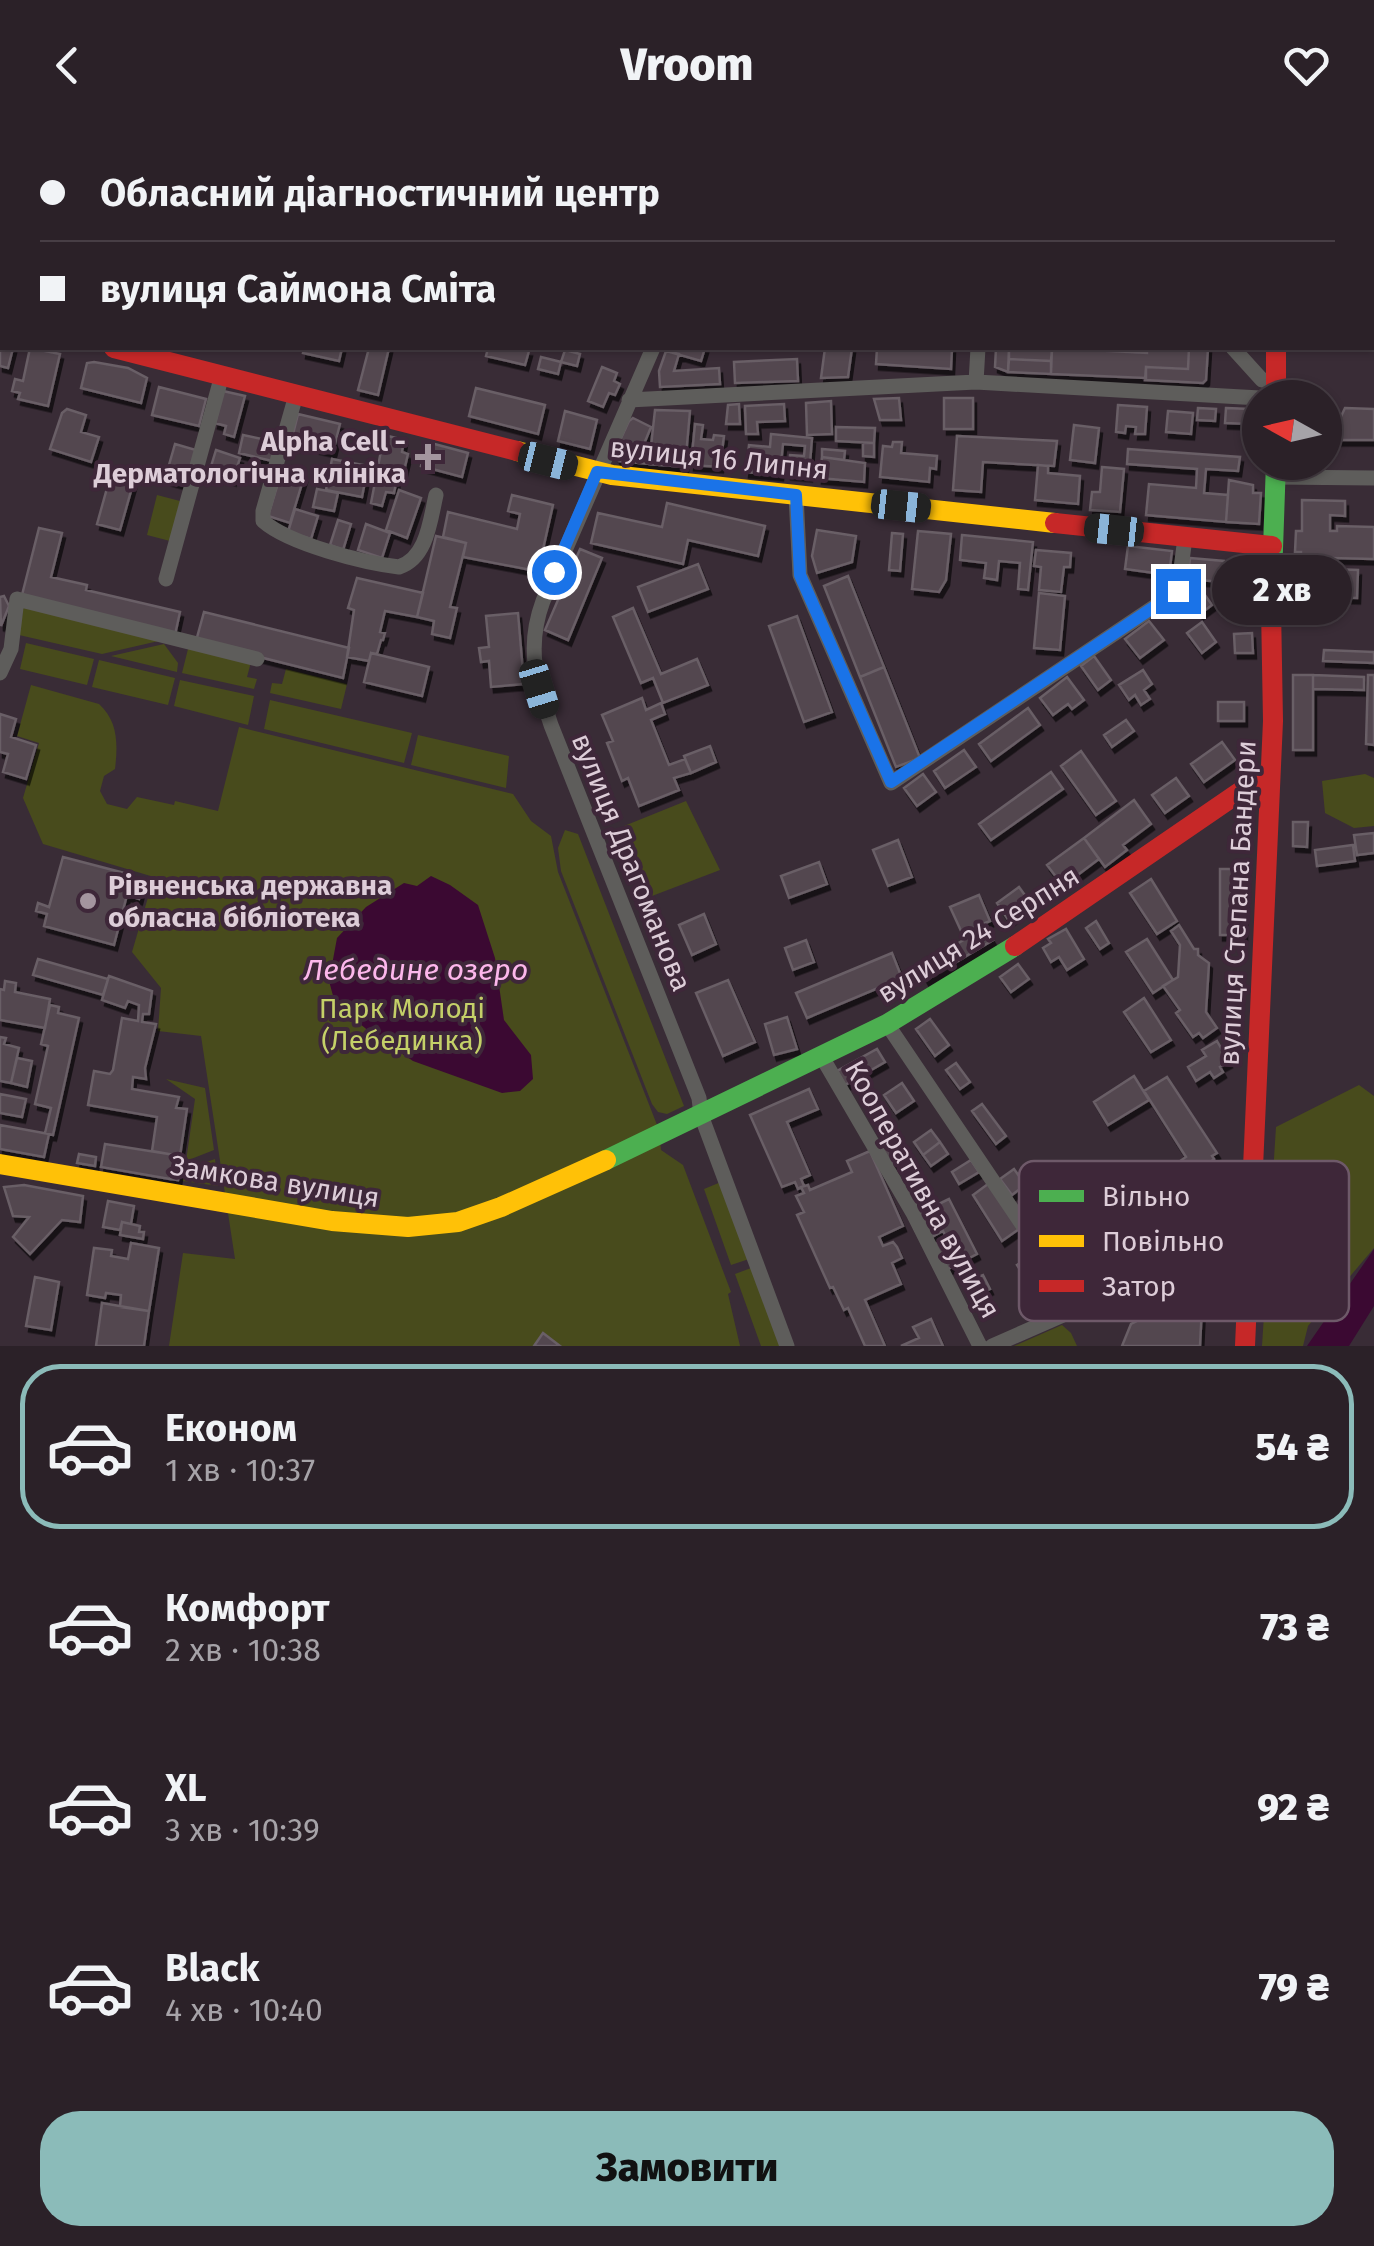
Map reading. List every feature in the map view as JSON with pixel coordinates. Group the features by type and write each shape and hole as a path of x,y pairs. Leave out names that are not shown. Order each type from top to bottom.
{"street":[{"name":"вулиця 16 Липня","path":"122,350 597,472 1272,546"},
{"name":"вулиця Драгоманова","path":"652,350 533,629 539,689 699,1098 701,1116 787,1346"},
{"path":"976,382 978,350"},
{"path":"1235,350 1262,380"},
{"path":"1276,350 1276,380"},
{"path":"166,579 222,375"},
{"path":"628,400 976,382 1242,397"},
{"path":"296,394 263,510 263,521 271,528 324,548 399,567 414,559 422,548 436,495"},
{"path":"1342,475 1374,478"},
{"name":"вулиця Степана Бандери","path":"1252,1161 1272,721 1275,480"},
{"path":"796,495 800,575 891,782 1178,591 1185,538"},
{"path":"1,672 11,649 17,599 256,659"},
{"name":"вулиця 24 Серпня","path":"701,1116 887,1024 1046,928 1269,772"},
{"path":"887,1024 1019,1220"},
{"name":"Кооперативна вулиця","path":"822,1057 913,1213 980,1346"},
{"name":"Замкова вулиця","path":"0,1164 332,1222 423,1226 458,1222 501,1207 701,1116"},
{"path":"992,1346 1049,1321"},
{"name":"вулиця Степана Бандери","path":"1245,1346 1246,1321"}],"green space":[{"path":"157,495 180,501 170,541 147,535"},
{"path":"24,604 163,640 102,654 19,635"},
{"path":"26,643 94,659 87,685 20,669"},
{"path":"164,644 178,663 177,672 111,656"},
{"path":"189,645 251,662 247,677 257,679 254,689 182,673"},
{"path":"99,660 175,678 168,705 92,687"},
{"path":"286,669 347,684 341,709 270,693 272,683 282,684"},
{"path":"180,680 254,696 248,725 174,706"},
{"name":"Парк Молоді (Лебединка)","path":"31,685 99,704 105,711 115,734 116,760 115,769 104,776 100,791 107,804 127,809 137,797 218,811 239,727 513,794 531,821 551,836 558,872 659,1130 661,1150 683,1165 731,1292 728,1294 740,1346 169,1346 183,1253 235,1259 201,1036 158,1031 161,988 132,952 154,877 43,844 23,798 39,743 17,736"},
{"path":"270,700 412,733 404,763 264,729"},
{"path":"418,735 509,756 506,788 411,765"},
{"path":"1365,774 1374,778 1374,826 1354,828 1325,813 1322,781"},
{"path":"686,801 720,870 652,896 624,826"},
{"path":"565,830 578,834 684,1106 667,1114 658,1112 652,1104 561,871 558,848"},
{"path":"166,1079 205,1088 214,1150 186,1161 195,1099"},
{"path":"1359,1085 1374,1096 1374,1248 1349,1278 1349,1161 1274,1161 1276,1127"},
{"path":"215,1159 218,1186 183,1181 184,1170"},
{"path":"721,1182 749,1259 731,1265 704,1189"},
{"path":"751,1268 780,1346 761,1346 735,1274"},
{"path":"1264,1321 1312,1321 1303,1346 1262,1346"},
{"path":"1062,1325 1077,1346 1014,1346"}],"water":[{"name":"Лебедине озеро","path":"431,876 478,905 495,958 504,1020 531,1055 533,1079 520,1091 502,1093 413,1061 335,1003 329,981 337,938 366,907 404,883 417,886"},
{"path":"1374,1249 1374,1306 1349,1346 1307,1346 1324,1321 1349,1321 1349,1285"}],"building":[{"path":"0,350 12,350 8,368 0,366"},
{"path":"30,350 60,354 48,406 18,399 20,393 12,391 15,379 23,381"},
{"path":"304,350 342,350 339,361 303,353"},
{"path":"368,350 389,350 378,395 358,390"},
{"path":"488,350 529,351 525,365 486,356"},
{"path":"565,350 580,354 577,366 561,362"},
{"path":"666,350 704,350 701,361"},
{"path":"825,350 852,350 848,377 821,378"},
{"path":"877,350 952,350 951,369 876,364"},
{"path":"996,350 1009,350 1008,372 995,367"},
{"path":"1009,350 1052,350 1051,361 1009,359"},
{"path":"1052,350 1147,353 1189,350 1188,369 1146,367 1146,378 1051,374"},
{"path":"1189,350 1208,350 1203,383 1145,380 1146,367 1188,369"},
{"path":"666,351 679,354 674,371 719,368 720,384 660,387 659,371"},
{"path":"541,357 561,362 558,374 538,369"},
{"path":"797,359 798,381 735,383 734,362"},
{"path":"1009,359 1051,361 1051,374 1008,372"},
{"path":"87,363 128,368 147,378 141,403 81,388"},
{"path":"602,367 617,373 614,381 620,384 615,395 609,393 603,407 588,401"},
{"path":"159,387 206,399 199,426 152,415"},
{"path":"476,388 545,405 538,434 469,416"},
{"path":"223,391 245,396 234,437 224,434 226,426 215,423"},
{"path":"899,398 901,420 880,420 874,399"},
{"path":"944,398 973,398 973,429 944,429"},
{"path":"831,401 832,434 807,435 806,403"},
{"path":"739,404 740,424 726,424 728,405"},
{"path":"784,404 785,421 757,422 758,434 746,434 745,406"},
{"path":"1118,405 1147,407 1145,434 1135,434 1136,427 1126,426 1125,433 1116,432"},
{"path":"1198,408 1216,409 1215,421 1197,420"},
{"path":"1226,408 1242,409 1242,424 1225,423"},
{"path":"1345,408 1374,409 1374,440 1342,440"},
{"path":"67,409 86,415 81,432 99,437 91,462 50,449 62,413"},
{"path":"655,410 690,411 685,467 649,464"},
{"path":"565,411 597,420 590,449 558,441"},
{"path":"1168,411 1193,413 1191,434 1166,432"},
{"path":"298,414 340,424 333,452 291,442"},
{"path":"633,418 651,427 644,444 651,444 649,464 619,461 614,453"},
{"path":"695,424 703,425 701,439 724,436 720,467 691,465"},
{"path":"1074,425 1099,428 1095,463 1070,460"},
{"path":"836,427 875,428 874,443 836,441"},
{"path":"771,434 812,438 809,476 788,474 790,455 804,456 805,446 783,444 780,475 746,472 749,445 770,447"},
{"path":"243,435 276,442 272,461 239,453"},
{"path":"384,435 404,440 402,452 408,454 394,493 386,492 382,506 371,503"},
{"path":"957,436 1057,441 1054,466 983,462 981,492 953,490"},
{"path":"427,442 468,453 462,477 421,466"},
{"path":"893,442 902,442 901,453 937,456 936,469 930,468 929,482 880,477 883,446 892,447"},
{"path":"863,443 874,443 874,457 863,456"},
{"path":"175,444 196,450 186,485 165,479"},
{"path":"822,449 845,451 844,460 822,457"},
{"path":"1128,449 1240,457 1238,471 1206,469 1204,493 1228,495 1226,522 1146,515 1149,484 1196,488 1197,469 1127,464"},
{"path":"216,450 240,458 233,480 209,473"},
{"path":"822,457 865,463 864,482 819,478"},
{"path":"332,459 368,466 362,497 326,490"},
{"path":"1038,465 1048,466 1048,473 1080,476 1078,504 1035,500"},
{"path":"1102,467 1124,469 1120,512 1090,510 1092,492 1100,492"},
{"path":"282,470 304,477 290,523 268,516"},
{"path":"111,474 133,484 120,530 97,524"},
{"path":"1229,480 1253,485 1253,493 1261,493 1259,524 1226,522"},
{"path":"317,489 338,493 334,511 313,507"},
{"path":"399,490 421,498 407,538 386,530"},
{"path":"512,495 553,505 541,558 535,557 531,570 463,557 466,543 443,537 448,512 517,529 520,514 508,511"},
{"path":"1302,500 1345,501 1345,516 1330,515 1330,531 1337,531 1337,526 1374,527 1374,559 1331,558 1331,569 1358,570 1357,598 1329,597 1329,591 1300,596 1301,552 1295,552 1296,531 1302,531"},
{"path":"667,503 765,526 758,556 688,540 683,564 591,543 598,513 662,527"},
{"path":"295,509 318,516 311,539 288,532"},
{"path":"338,520 351,524 343,550 330,545"},
{"path":"366,524 390,533 382,558 358,550"},
{"path":"39,528 62,533 51,577 87,585 86,590 180,612 175,635 22,595"},
{"path":"817,530 856,536 852,562 817,573 812,556"},
{"path":"918,531 951,534 946,580 939,592 912,589"},
{"path":"892,533 903,534 900,571 889,570"},
{"path":"962,535 1033,542 1028,590 1018,589 1020,563 999,561 997,580 984,578 986,563 960,560"},
{"path":"436,536 466,543 450,607 457,608 450,638 432,634 434,621 417,617"},
{"path":"1128,546 1172,551 1169,575 1125,569"},
{"path":"580,549 602,558 568,640 545,630"},
{"path":"1036,550 1071,553 1070,567 1064,567 1061,592 1039,590 1041,567 1034,566"},
{"path":"1190,558 1224,561 1222,582 1188,579"},
{"path":"698,564 708,589 648,612 638,587"},
{"path":"848,576 884,667 860,677 824,586"},
{"path":"357,578 423,593 417,617 385,611 380,632 385,633 383,640 369,661 347,657 354,610 348,608"},
{"path":"1200,588 1212,605 1200,614 1188,598"},
{"path":"1039,593 1065,596 1060,650 1034,648"},
{"path":"4,596 9,606 1,626 0,597"},
{"path":"633,608 661,674 697,659 708,685 663,703 653,678 641,683 613,617"},
{"path":"204,612 349,648 343,678 196,641"},
{"path":"518,613 524,684 491,687 489,661 481,662 479,648 489,647 486,616"},
{"path":"797,616 832,712 804,722 769,626"},
{"path":"1149,621 1164,640 1140,658 1125,639"},
{"path":"1202,622 1216,642 1202,653 1187,633"},
{"path":"1252,633 1253,653 1235,653 1234,634"},
{"path":"1324,650 1374,652 1374,663 1323,661"},
{"path":"371,653 429,667 422,696 364,682"},
{"path":"1094,656 1111,680 1098,690 1081,666"},
{"path":"884,667 920,758 896,767 860,677"},
{"path":"1143,670 1152,684 1144,690 1150,699 1141,705 1135,695 1129,700 1119,685"},
{"path":"1293,675 1313,675 1313,750 1293,750"},
{"path":"1313,675 1364,677 1364,690 1313,689"},
{"path":"1368,675 1374,675 1374,745 1366,744"},
{"path":"1067,677 1084,700 1072,709 1068,704 1053,715 1040,698"},
{"path":"642,698 646,710 661,703 665,714 651,720 669,765 685,759 691,773 674,778 679,790 639,806 628,778 622,781 607,743 613,741 602,715"},
{"path":"1218,702 1244,702 1244,721 1218,721"},
{"path":"1028,708 1040,725 991,761 979,744"},
{"path":"0,714 16,719 11,737 36,745 26,779 3,772 8,754 0,752"},
{"path":"1126,720 1134,731 1112,747 1104,735"},
{"path":"1222,742 1235,760 1204,782 1191,764"},
{"path":"710,746 716,762 691,773 684,756"},
{"path":"964,750 976,767 945,788 934,771"},
{"path":"1081,751 1116,801 1096,815 1061,766"},
{"path":"1051,772 1063,789 991,840 979,824"},
{"path":"923,774 936,792 917,806 904,788"},
{"path":"1176,778 1189,796 1165,813 1152,795"},
{"path":"1134,800 1151,824 1123,845 1127,850 1105,867 1084,838"},
{"path":"1293,822 1308,822 1307,847 1293,846"},
{"path":"1374,833 1374,853 1357,855 1354,835"},
{"path":"1084,838 1099,859 1063,886 1047,865"},
{"path":"898,840 912,877 888,886 873,850"},
{"path":"1353,845 1355,861 1317,866 1315,850"},
{"name":"Рівненська державна обласна бібліотека","path":"63,857 132,875 130,888 141,891 139,899 127,895 114,945 44,926 47,914 36,911 38,903 49,907"},
{"path":"819,862 827,884 789,898 781,876"},
{"path":"1220,869 1245,869 1244,935 1220,935"},
{"path":"1151,879 1177,921 1157,934 1130,893"},
{"path":"1019,887 1032,905 1009,921 997,903"},
{"path":"979,895 990,921 962,933 950,907"},
{"path":"704,914 716,944 692,955 679,925"},
{"path":"1096,921 1109,943 1100,949 1086,928"},
{"path":"1179,925 1194,949 1198,949 1198,955 1209,963 1206,1012 1217,1028 1203,1038 1199,1033 1193,1037 1163,986 1178,977 1180,945 1171,931"},
{"path":"985,927 993,940 926,980 919,967"},
{"path":"1066,929 1084,959 1067,970 1059,957 1051,962 1043,948 1051,943 1048,939"},
{"path":"1147,939 1173,980 1153,993 1126,952"},
{"path":"806,940 814,962 793,970 785,948"},
{"path":"892,953 902,978 807,1018 796,993"},
{"path":"38,959 108,979 103,995 33,975"},
{"path":"1018,964 1029,979 1011,992 1000,977"},
{"path":"109,976 152,991 149,1014 143,1014 142,1022 156,1024 146,1079 133,1077 132,1089 179,1097 176,1108 187,1109 180,1156 152,1151 157,1117 88,1105 94,1071 110,1074 113,1070 122,1018 138,1021 139,1005 128,1001 125,1008 102,1000"},
{"path":"728,980 755,1042 723,1056 696,993"},
{"path":"5,981 16,983 15,992 50,999 45,1028 0,1020 0,989 4,990"},
{"path":"1144,998 1171,1040 1151,1052 1124,1012"},
{"path":"50,1005 59,1007 58,1013 79,1018 53,1135 45,1133 51,1108 35,1104 48,1046 41,1044"},
{"path":"787,1017 797,1049 774,1055 765,1024"},
{"path":"930,1019 949,1045 935,1056 916,1029"},
{"path":"0,1037 6,1038 4,1044 19,1048 11,1083 0,1081"},
{"path":"1217,1041 1229,1062 1220,1067 1223,1072 1214,1078 1210,1072 1196,1081 1188,1067 1206,1056 1202,1050"},
{"path":"877,1049 885,1062 845,1085 837,1071"},
{"path":"17,1058 32,1061 27,1087 11,1083"},
{"path":"956,1063 970,1082 960,1089 946,1070"},
{"path":"1134,1076 1149,1100 1108,1125 1094,1102"},
{"path":"1167,1077 1217,1153 1212,1156 1214,1159 1180,1161 1186,1157 1144,1091"},
{"path":"902,1083 914,1101 896,1113 884,1095"},
{"path":"809,1089 818,1109 787,1122 810,1175 801,1179 804,1186 798,1189 795,1182 782,1187 750,1115"},
{"path":"0,1094 26,1099 22,1117 0,1113"},
{"path":"982,1104 1006,1136 996,1144 972,1111"},
{"path":"0,1125 49,1134 44,1157 0,1149"},
{"path":"931,1130 940,1142 923,1155 914,1142"},
{"path":"898,1136 908,1156 890,1165 880,1145"},
{"path":"940,1142 948,1154 931,1166 923,1155"},
{"path":"105,1144 175,1155 170,1179 101,1167"},
{"path":"870,1151 903,1226 879,1237 883,1246 893,1242 897,1247 902,1258 892,1263 901,1284 865,1300 885,1346 865,1346 848,1308 844,1310 833,1287 830,1288 797,1215 804,1212 796,1196 804,1193 801,1187 808,1185 810,1190 852,1172 847,1161"},
{"path":"79,1154 96,1157 95,1166 77,1163"},
{"path":"175,1155 182,1156 178,1180 170,1179"},
{"path":"971,1160 979,1172 959,1184 952,1172"},
{"path":"1014,1169 1019,1176 1019,1190 1012,1195 1000,1179"},
{"path":"992,1181 1019,1222 1019,1229 1002,1241 973,1195"},
{"path":"922,1184 929,1197 911,1206 905,1193"},
{"path":"24,1185 83,1196 80,1222 62,1220 30,1254 13,1237 29,1217 13,1216 4,1187"},
{"path":"949,1199 977,1254 946,1270 933,1245 947,1239 943,1231 930,1238 918,1214"},
{"path":"108,1201 134,1206 131,1224 122,1222 120,1230 103,1227"},
{"path":"122,1222 140,1226 143,1239 120,1235"},
{"path":"131,1243 159,1248 149,1311 120,1307 121,1295 87,1295 94,1248 112,1250 111,1256 128,1259"},
{"path":"975,1272 978,1277 983,1275 990,1289 972,1298 962,1279"},
{"path":"35,1277 59,1282 51,1330 26,1326"},
{"path":"102,1303 149,1311 144,1346 96,1346"},
{"path":"931,1319 943,1346 901,1346 919,1338 913,1327"},
{"path":"1201,1321 1200,1346 1122,1346 1131,1324"},
{"path":"543,1333 560,1346 534,1346"}],"traffic: fast":[{"path":"1271,607 1275,480"},
{"path":"606,1160 887,1024 1015,946"}],"traffic: slow":[{"path":"517,451 612,475 1055,523"},
{"path":"0,1164 332,1221 408,1227 458,1222 606,1160"}],"traffic: jam":[{"path":"122,350 517,451"},
{"path":"1276,350 1276,380"},
{"path":"1055,523 1272,546"},
{"path":"1253,1161 1273,721 1271,607"},
{"path":"1015,946 1269,772"},
{"path":"1245,1346 1246,1321"}],"place":[{"name":"Alpha Cell - Дерматологічна клініка","path":"428,457"},
{"name":"Рівненська державна обласна бібліотека","path":"88,901"}],"route":[{"path":"554,572 597,472 796,495 800,575 891,782 1178,591"}]}
